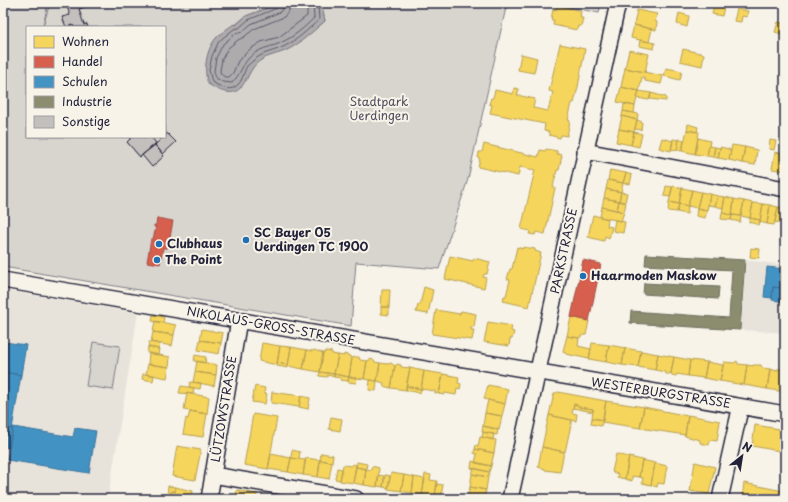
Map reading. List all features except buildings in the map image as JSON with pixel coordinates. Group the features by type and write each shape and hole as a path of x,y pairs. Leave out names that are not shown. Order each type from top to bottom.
{"street":[{"name":"PARKSTRASSE","path":"510,499 618,3"},
{"path":"585,151 785,189"},
{"name":"NIKOLAUS-GROSS-STRASSE","path":"3,280 538,372"},
{"name":"LÜTZOWSTRASSE","path":"209,499 239,320"},
{"name":"WESTERBURGSTRASSE","path":"538,372 785,414"},
{"path":"720,499 739,414"},
{"path":"213,474 355,499"}],"shaded area":[{"path":"746,260 785,265 785,333 741,330"},
{"path":"3,290 138,313 108,499 27,499 3,495"}],"green space":[{"name":"Stadtpark Uerdingen","path":"3,3 48,3 43,26 50,3 281,3 246,16 235,25 234,24 246,81 251,70 259,60 288,49 325,21 321,3 507,3 468,179 439,269 356,262 351,326 3,267"},
{"path":"551,3 601,3 599,13"},
{"path":"93,342 120,346 113,390 86,386"}],"water":[{"path":"281,3 321,3 325,21 306,38 295,45 257,63 251,70 244,84 238,90 234,92 224,92 208,84 206,78 206,60 210,48 216,38 234,24 236,25 246,16"}],"place":[{"name":"SC Bayer 05 Uerdingen TC 1900","path":"246,240"},
{"name":"Clubhaus","path":"159,244"},
{"name":"The Point","path":"157,260"},
{"name":"Haarmoden Maskow","path":"583,276"}]}
